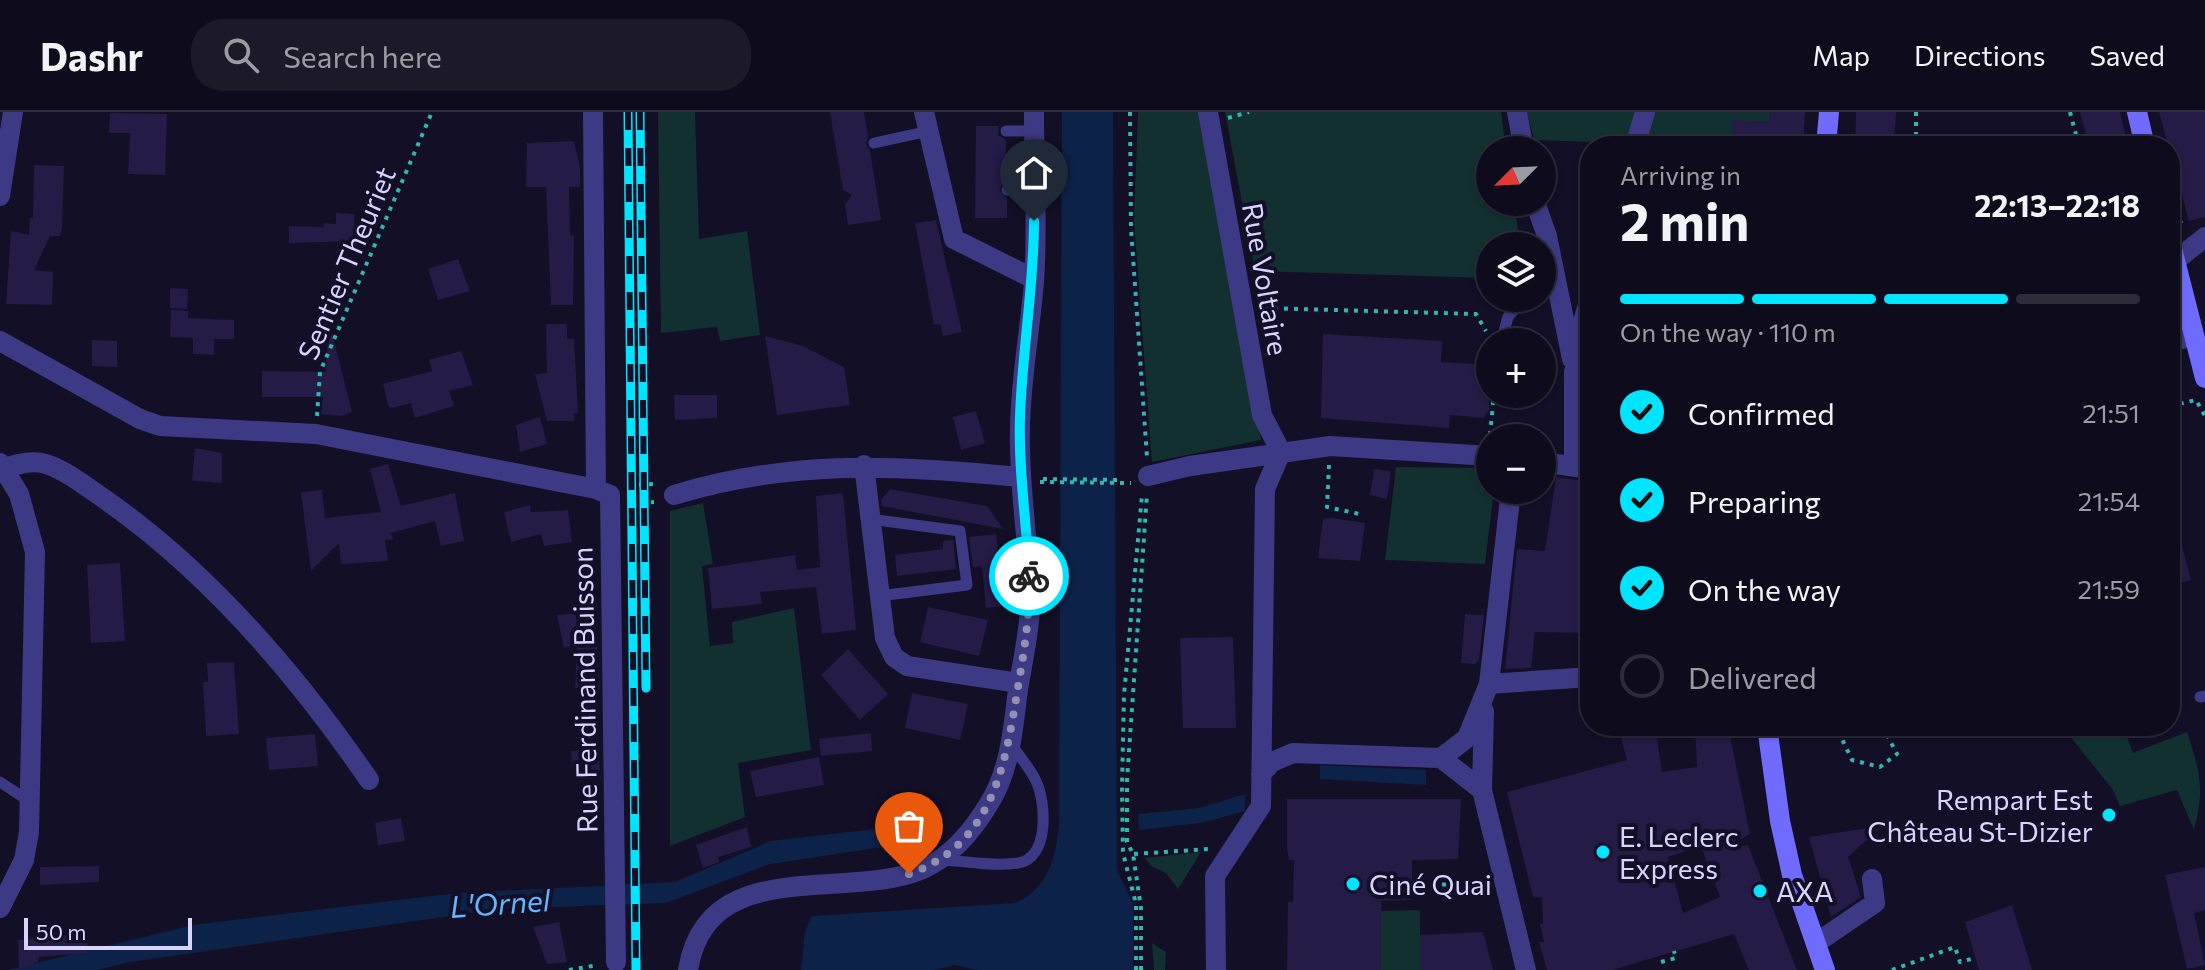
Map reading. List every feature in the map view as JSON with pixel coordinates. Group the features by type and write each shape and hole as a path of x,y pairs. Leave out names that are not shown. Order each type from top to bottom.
{"main road":[{"path":"1827,136 1829,112"},
{"path":"2137,112 2143,136"},
{"path":"2180,262 2205,378"},
{"path":"1768,736 1783,835 1825,970"}],"street":[{"path":"0,196 13,112"},
{"name":"Rue Ferdinand Buisson","path":"593,112 610,496 616,962"},
{"name":"Rue Voltaire","path":"1208,112 1262,415 1281,452"},
{"path":"1517,112 1521,136"},
{"path":"1638,136 1645,112"},
{"path":"688,970 691,952 707,923 738,901 780,888 887,880 925,868 955,848 991,800 1010,744 1030,609 1028,548 1019,477 1020,413 1034,279 1034,121"},
{"path":"926,122 954,239 1034,279"},
{"path":"2180,250 2205,237"},
{"path":"1556,301 1572,359 1580,332"},
{"path":"2180,340 2194,336"},
{"path":"0,341 140,419 160,426 316,434 610,496"},
{"path":"1580,351 1574,372 1580,443"},
{"path":"1140,481 1281,452 1330,446 1476,455"},
{"path":"1216,970 1215,876 1261,806 1265,489 1281,452"},
{"path":"0,908 24,860 32,803 35,552 19,494 2,466 44,463 68,474 125,513 177,557 297,684 369,780"},
{"path":"1556,464 1580,467"},
{"path":"668,490 772,472 864,465 1019,477"},
{"path":"864,465 885,638 899,662 1019,683"},
{"path":"1509,504 1486,693 1482,790 1526,970"},
{"path":"1486,693 1580,679"},
{"path":"1441,758 1467,738 1486,693"},
{"path":"1261,774 1272,762 1293,753 1441,758 1482,790"},
{"path":"1816,943 1875,903 1872,879"}],"lane":[{"path":"1006,131 1034,121"},
{"path":"874,143 926,122"},
{"path":"1007,190 1034,192"},
{"path":"869,519 960,531 967,585 879,596"},
{"path":"940,860 1018,863 1036,851 1041,838 1041,796 1035,779 1010,744"},
{"path":"0,782 32,803"}],"path":[{"name":"Sentier Theuriet","path":"316,434 320,372 432,112"},
{"path":"1130,112 1140,481 1127,842 1133,854 1141,908 1138,970"},
{"path":"1916,112 1916,136"},
{"path":"2070,112 2076,136"},
{"path":"1242,307 1476,314 1484,328"},
{"path":"2180,404 2196,400 2205,416"},
{"path":"1330,446 1327,507 1364,515"},
{"path":"1046,481 1140,481"},
{"path":"1138,970 1136,904 1123,853 1122,787 1124,695 1140,481"},
{"path":"654,503 610,496 616,486 668,490"},
{"path":"1837,736 1841,737 1852,760 1880,767 1897,754 1888,736"},
{"path":"1133,854 1235,846"},
{"path":"1412,885 1505,884"},
{"path":"1892,970 1955,947 1960,962 1975,958"},
{"path":"1661,962 1676,958 1674,951"},
{"path":"569,970 616,962"}],"green space":[{"path":"658,112 695,112 699,239 747,231 760,335 720,341 717,327 661,333"},
{"path":"1138,112 1199,112 1261,440 1152,462 1134,220"},
{"path":"1225,112 1501,112 1504,136 1476,136 1476,216 1516,216 1518,232 1476,232 1476,278 1255,271"},
{"path":"1527,112 1769,112 1769,122 1733,121 1733,136 1580,136 1580,142 1556,141 1556,136 1533,136"},
{"path":"1396,467 1476,468 1476,504 1492,504 1485,564 1385,560"},
{"path":"703,503 713,564 702,566 710,646 733,643 732,622 794,608 811,750 738,763 745,817 670,846 670,511"},
{"path":"2187,732 2200,780 2194,830 2177,790 2120,806 2113,790 2070,736 2127,736 2133,753"},
{"path":"1201,852 1178,889 1166,873 1151,866 1145,858"},
{"path":"1420,910 1420,970 1381,970 1381,911"},
{"path":"1152,943 1166,952 1165,970 1154,970"}],"water":[{"path":"1062,112 1113,112 1117,870 1133,904 1133,970 977,970 955,965 935,970 801,970 805,931 812,916 1015,903 1036,889 1053,860 1059,823"},
{"path":"1320,765 1426,770 1426,785 1320,779"},
{"path":"1245,794 1245,811 1201,823 1139,830 1138,814 1199,808"},
{"name":"L'Ornel","path":"944,821 930,840 770,864 666,903 499,909 130,962 97,970 8,970 193,925 457,893 675,882 771,841"}],"building":[{"path":"830,112 864,112 868,137 866,144 870,151 881,220 848,225 845,204 852,195 843,190"},
{"path":"1769,112 1805,112 1804,136 1733,136 1732,120 1769,122"},
{"path":"1856,112 1896,112 1895,136 1855,136"},
{"path":"2080,112 2120,112 2126,136 2086,136"},
{"path":"2159,112 2205,112 2205,217 2189,221 2180,188 2180,136 2166,136"},
{"path":"110,113 167,114 165,175 128,174 130,133 109,133"},
{"path":"976,126 999,126 998,135 1006,140 1006,182 999,190 1007,198 1007,218 975,218"},
{"path":"574,141 580,168 580,187 569,187 570,235 574,236 573,305 551,305 546,187 526,187 527,143"},
{"path":"34,165 64,166 60,236 50,236 34,270 53,272 52,305 6,304 11,231 29,235 30,218 33,218"},
{"path":"336,213 354,214 354,241 289,243 289,226 324,227 324,223 336,224"},
{"path":"936,220 962,332 943,336 940,324 934,325 915,223"},
{"path":"458,259 470,291 438,300 428,269"},
{"path":"170,288 188,289 187,309 170,308"},
{"path":"171,310 188,311 188,318 234,320 234,339 214,339 214,355 193,354 193,338 170,337"},
{"path":"546,324 567,324 567,339 574,339 578,413 574,413 574,421 547,421 535,374 547,373"},
{"path":"328,333 332,333 352,412 342,416 321,414 323,397 262,397 262,371 326,372"},
{"path":"1323,334 1442,341 1441,362 1476,364 1476,408 1489,408 1484,418 1450,415 1449,428 1321,418"},
{"path":"765,336 803,346 844,367 850,405 777,415"},
{"path":"92,340 117,341 117,367 92,366"},
{"path":"461,351 473,385 449,391 454,406 415,418 411,403 391,408 388,405 383,384 432,371 429,360"},
{"path":"674,395 717,395 717,418 675,420"},
{"path":"976,411 985,443 961,450 953,417"},
{"path":"540,417 547,444 520,452 516,425"},
{"path":"195,448 222,453 222,483 192,481"},
{"path":"388,464 401,506 455,493 464,541 441,546 435,521 391,533 393,539 385,540 388,561 341,564 339,543 311,571 301,492 322,490 325,518 381,512 370,469"},
{"path":"1374,469 1391,471 1387,499 1370,495"},
{"path":"1556,477 1580,481 1580,633 1535,632 1531,668 1505,669 1517,549 1545,551 1552,504 1556,504"},
{"path":"890,489 987,506 1003,529 882,506 881,500"},
{"path":"843,493 856,630 822,634 816,587 760,592 762,604 712,609 708,568 795,555 797,570 820,567 816,496"},
{"path":"530,505 531,512 568,510 572,542 544,546 541,534 511,542 504,512"},
{"path":"1323,519 1365,523 1360,561 1318,558"},
{"path":"996,534 1003,606 986,608 982,566 973,567 969,537"},
{"path":"2180,538 2191,580 2180,583"},
{"path":"953,540 956,569 897,576 895,555 943,549 943,541"},
{"path":"120,563 125,641 91,643 87,565"},
{"path":"928,607 988,620 979,656 920,642"},
{"path":"577,613 580,633 596,634 600,690 575,688 577,644 564,648 557,615"},
{"path":"1465,614 1484,615 1479,660 1475,664 1461,663"},
{"path":"1233,637 1236,728 1183,728 1180,638"},
{"path":"848,649 888,694 860,720 821,675"},
{"path":"234,662 239,734 206,736 203,682 208,682 207,663"},
{"path":"912,693 968,704 960,740 905,728"},
{"path":"871,733 872,751 821,756 819,739"},
{"path":"315,734 318,766 269,770 266,738"},
{"name":"E. Leclerc Express","path":"1621,736 1657,736 1662,772 1697,767 1695,736 1730,736 1750,834 1724,849 1748,845 1797,970 1749,970 1734,934 1612,970 1547,970 1539,942 1544,942 1540,924 1543,923 1542,897 1533,897 1507,792 1627,760","holes":["1701,846 1720,897 1683,913 1668,857"]},
{"path":"598,750 601,779 573,779 571,751"},
{"path":"819,757 824,785 756,797 750,771"},
{"path":"1287,799 1461,799 1458,859 1412,860 1412,900 1381,901 1381,970 1287,970 1288,902 1293,902 1294,860 1289,860 1287,848"},
{"path":"401,818 405,841 378,845 375,823"},
{"path":"1882,826 1848,857 1861,897 1831,917 1809,837"},
{"path":"747,827 751,847 718,857 719,862 703,868 696,845"},
{"path":"99,866 99,882 40,885 40,867"},
{"path":"2205,867 2205,910 2194,913 2205,965 2187,969 2165,875"},
{"path":"2012,905 2032,970 1979,970 1965,922"},
{"path":"559,922 567,962 547,964 533,927"},
{"path":"1483,932 1493,970 1420,970 1420,935"},
{"path":"88,933 87,953 39,957 38,962 19,970 18,940"}],"railway":[{"path":"628,112 636,970"},
{"path":"640,112 646,688"}],"way so far":[{"path":"909,874 940,860 955,848 981,815 999,784 1010,744 1026,644 1030,609 1029,576"}],"place":[{"name":"Rempart Est Château St-Dizier","path":"2109,815"},
{"name":"E. Leclerc Express","path":"1603,852"},
{"name":"Ciné Quai","path":"1353,884"},
{"name":"AXA","path":"1760,891"}],"route":[{"path":"1029,576 1019,477 1020,413 1034,279 1034,221"}]}
